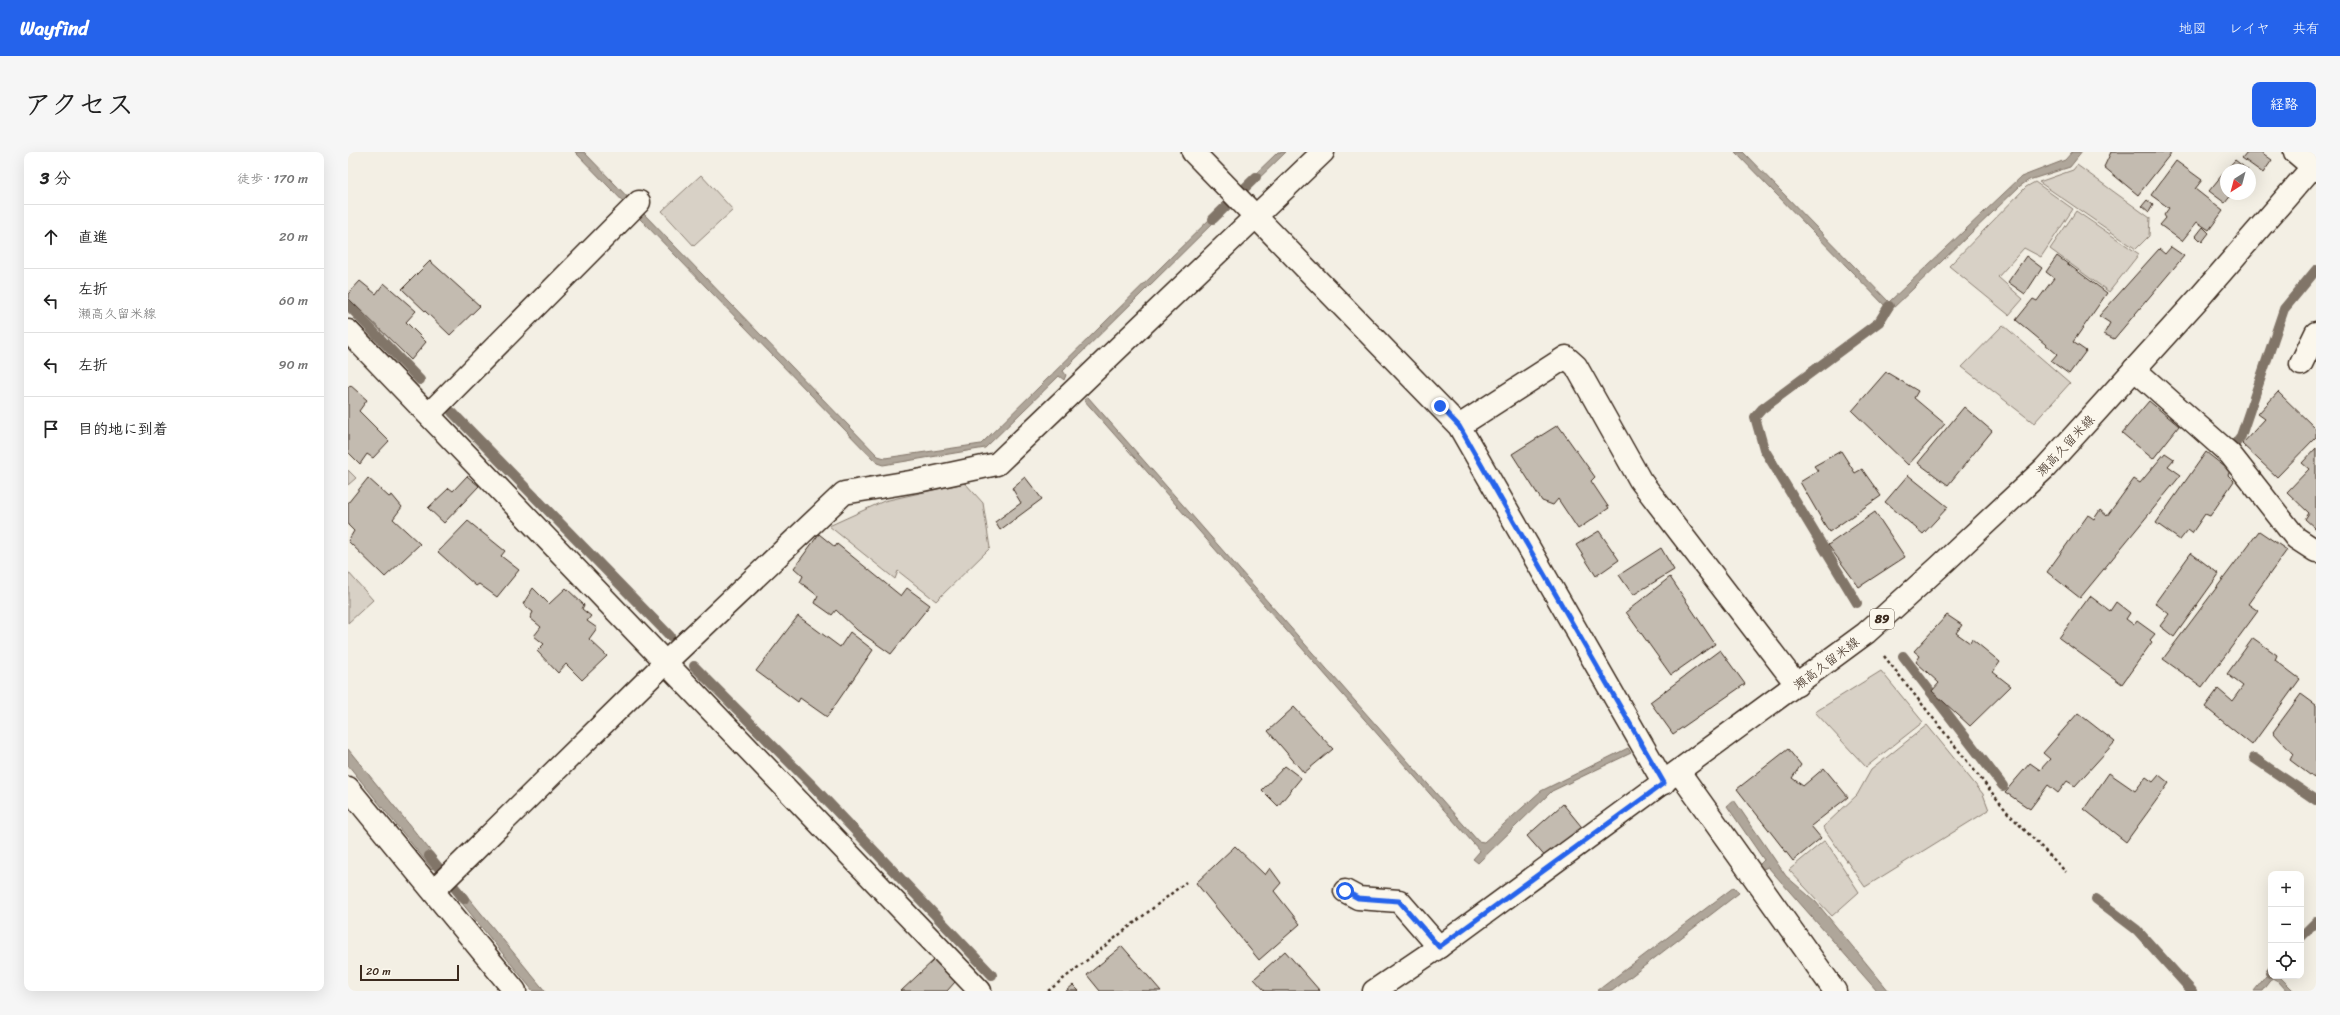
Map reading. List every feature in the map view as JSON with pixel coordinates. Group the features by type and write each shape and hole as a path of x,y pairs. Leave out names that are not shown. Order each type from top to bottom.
{"street":[{"path":"1193,152 1459,426 1672,777 1835,991"},
{"path":"433,891 666,662 844,493 922,480 997,464 1257,217 1323,152"},
{"path":"2295,152 2315,166"},
{"name":"瀬高久留米線","path":"1374,991 1439,947 1866,633 2045,468 2315,166"},
{"path":"429,414 639,202"},
{"path":"348,331 980,991"},
{"path":"2301,364 2316,333"},
{"path":"1459,426 1566,357 1576,366 1640,480 1797,685"},
{"path":"2134,369 2230,454 2296,538 2316,551"},
{"path":"348,788 515,991"},
{"path":"1345,891 1358,898 1399,901 1439,947"}],"path":[{"path":"1866,633 2008,813 2066,872"},
{"path":"1048,991 1186,882"}],"shaded area":[{"path":"575,152 584,152 878,456 885,458 981,444 1220,209 1224,212 1063,371 1066,375 1064,380 1059,376 985,448 883,465 877,463"},
{"path":"1278,152 1286,152 1249,188 1245,184"},
{"path":"1735,152 1743,152 1889,302 2021,177 2065,160 2072,152 2082,152 2070,167 2029,180 2020,186 1890,311"},
{"path":"2077,165 2150,218 2149,236 2136,249 2039,182 2073,170"},
{"path":"701,175 733,210 694,246 662,211"},
{"path":"2035,182 2073,209 2041,257 2024,248 1998,277 2023,299 2009,315 1949,266 2026,187"},
{"path":"2076,211 2139,254 2109,292 2050,249"},
{"path":"2003,325 2070,383 2034,423 1962,367"},
{"path":"1088,397 1478,841 1484,842 1541,791 1628,748 1631,753 1552,791 1478,863 1473,859 1480,851 1084,400"},
{"path":"348,470 356,478 348,485"},
{"path":"965,483 983,503 990,548 936,601 898,571 895,579 829,526 884,501"},
{"path":"348,572 373,600 348,623"},
{"path":"1881,671 1923,722 1866,767 1815,712"},
{"path":"1927,725 1983,794 1989,810 1865,887 1823,827 1857,795 1871,770"},
{"path":"348,749 433,854 440,865 432,869 348,765"},
{"path":"1734,800 1786,876 1816,902 1889,991 1877,991 1768,867 1763,869 1759,865 1764,860 1727,806"},
{"path":"1825,840 1859,892 1832,916 1789,870"},
{"path":"458,885 545,991 533,991 453,892"},
{"path":"1734,887 1739,893 1612,991 1597,991"},
{"path":"2268,975 2268,979 2271,979 2262,991 2254,991"},
{"path":"2274,979 2282,979 2294,991 2287,991 2278,981"}],"building":[{"path":"2111,152 2172,152 2138,195 2104,167"},
{"path":"2247,152 2261,152 2272,160 2263,173 2256,168 2256,164 2250,164 2242,158"},
{"path":"2235,160 2240,164 2231,164"},
{"path":"2176,161 2202,180 2195,189 2223,211 2209,230 2197,222 2182,241 2160,225 2166,218 2164,215 2169,208 2151,195"},
{"path":"2220,177 2220,199 2209,191"},
{"path":"2147,200 2153,205 2149,212 2142,206"},
{"path":"2203,227 2209,233 2202,242 2196,236"},
{"path":"2171,247 2184,256 2114,339 2104,334 2110,323 2099,316 2159,249 2165,254"},
{"path":"2026,256 2042,268 2025,294 2008,282"},
{"path":"2057,256 2107,293 2073,342 2086,351 2069,374 2051,361 2057,354 2016,320 2033,299 2037,301 2054,278 2046,272"},
{"path":"430,261 480,306 450,335 402,289"},
{"path":"360,281 376,294 384,283 416,311 406,322 426,342 411,360 348,298 348,294"},
{"path":"1886,372 1918,391 1914,398 1945,424 1908,465 1852,411"},
{"path":"350,385 367,400 359,411 389,441 373,458 367,454 360,464 348,452 348,388"},
{"path":"2278,392 2316,429 2316,437 2277,477 2242,444 2265,419 2258,414"},
{"path":"2149,401 2179,426 2153,459 2122,433"},
{"path":"1964,407 1992,431 1948,485 1918,463"},
{"path":"1558,425 1595,477 1591,481 1609,508 1578,529 1558,499 1553,505 1542,501 1512,454"},
{"path":"2316,448 2316,529 2305,519 2309,513 2287,492 2309,469 2302,463"},
{"path":"1841,451 1855,473 1862,469 1881,496 1829,532 1800,482 1818,471 1814,466"},
{"path":"2206,452 2230,471 2228,475 2234,481 2210,516 2205,514 2192,533 2188,530 2180,540 2156,523"},
{"path":"2165,453 2174,459 2168,466 2181,475 2080,598 2047,572 2088,515 2094,519 2100,510 2107,516 2134,479 2140,483"},
{"path":"1908,475 1948,507 1923,534 1885,502"},
{"path":"467,476 479,486 444,523 428,508 449,488 453,491"},
{"path":"1025,477 1042,499 1000,530 995,522 1021,503 1012,488"},
{"path":"368,478 389,497 392,495 402,507 393,519 420,544 385,577 348,541 354,531 348,525 348,503"},
{"path":"1875,512 1905,557 1859,587 1828,545"},
{"path":"468,521 505,551 501,556 519,570 497,597 479,584 476,586 438,552"},
{"path":"1599,531 1619,560 1596,576 1576,545"},
{"path":"2259,531 2287,550 2248,604 2258,611 2202,687 2163,659"},
{"path":"819,534 835,547 837,544 901,596 907,588 930,605 891,654 857,630 836,610 832,615 815,603 818,596 800,582 803,576 794,568"},
{"path":"1661,548 1674,570 1633,595 1619,575"},
{"path":"2191,553 2219,574 2174,637 2160,626 2169,614 2155,603"},
{"path":"1670,577 1715,644 1671,675 1626,612"},
{"path":"533,588 549,604 566,588 584,605 582,609 591,616 587,621 597,628 589,639 607,656 582,680 566,664 558,673 537,651 544,644 534,636 541,627 530,618 533,612 523,604"},
{"path":"2090,596 2110,611 2116,602 2130,613 2126,619 2134,625 2137,621 2155,634 2150,640 2152,642 2122,684 2059,638"},
{"path":"1947,615 1962,625 1956,633 1970,643 1972,639 2000,662 1993,672 2011,686 1970,726 1932,691 1939,683 1916,662 1920,656 1914,651"},
{"path":"798,616 840,647 850,632 873,650 827,717 800,698 798,702 756,671"},
{"path":"2253,638 2277,655 2275,660 2300,679 2252,745 2205,707 2218,689 2232,701 2243,686 2227,674"},
{"path":"1720,650 1745,684 1673,734 1650,702"},
{"path":"2301,694 2316,705 2316,774 2314,778 2290,760 2293,754 2273,732"},
{"path":"1294,707 1333,749 1304,773 1268,731"},
{"path":"2078,713 2115,742 2075,786 2067,781 2058,793 2048,785 2030,809 2005,792 2030,763 2040,770 2050,759 2043,753"},
{"path":"1788,749 1801,765 1792,778 1803,786 1824,768 1848,797 1811,826 1821,838 1793,861 1737,789"},
{"path":"1285,766 1301,778 1278,806 1262,790"},
{"path":"2109,773 2135,791 2146,777 2153,782 2159,775 2169,783 2126,842 2084,809"},
{"path":"1563,804 1590,837 1555,868 1527,836"},
{"path":"1235,846 1265,875 1270,868 1281,883 1274,891 1300,924 1259,960 1196,883"},
{"path":"1122,946 1161,991 1100,991 1087,975"},
{"path":"1285,951 1320,991 1265,991 1254,979"},
{"path":"934,960 955,982 947,991 901,991"},
{"path":"1073,985 1079,991 1066,991"}],"waterway":[{"path":"1213,219 1256,177"},
{"path":"2235,444 2241,436 2284,309 2316,270"},
{"path":"348,305 420,380"},
{"path":"1857,603 1764,449 1755,417 1762,409 1879,322 1889,306"},
{"path":"452,412 670,636"},
{"path":"1903,656 2003,786"},
{"path":"694,666 810,783 992,975"},
{"path":"2254,758 2316,800"},
{"path":"429,856 464,899"},
{"path":"2096,899 2137,930 2192,991"},
{"path":"2304,934 2316,922"}],"route":[{"path":"1345,891 1358,898 1399,901 1439,947 1664,783 1459,426 1440,406"}]}
